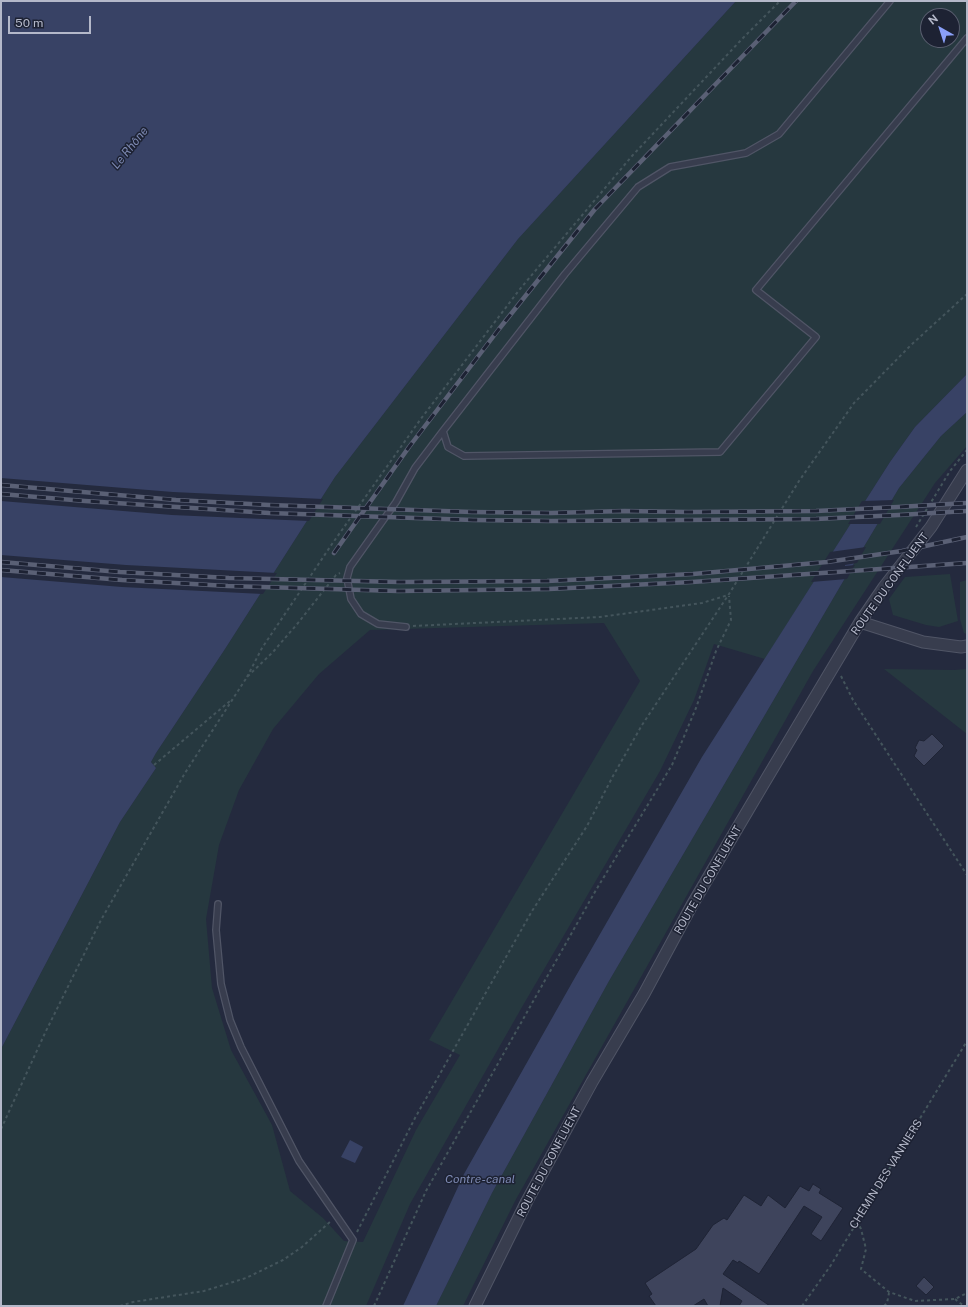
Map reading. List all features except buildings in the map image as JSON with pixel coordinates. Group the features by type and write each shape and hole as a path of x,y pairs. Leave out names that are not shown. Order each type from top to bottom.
{"street":[{"name":"ROUTE DU CONFLUENT","path":"475,1306 527,1202 592,1082 644,994 692,904 860,622 884,587 931,527 967,470"},
{"path":"860,622 923,642 961,647 967,646"}],"lane":[{"path":"406,627 378,624 362,614 351,599 346,578 350,568 396,502 416,468 443,431 565,274 638,187 670,168 746,153 780,134 890,1"},
{"path":"443,431 448,447 464,456 720,452 816,337 756,290 967,38"},
{"path":"218,904 216,930 222,984 230,1020 241,1047 299,1161 353,1240 326,1306"}],"path":[{"path":"1,1129 45,1033 101,920 185,773 247,677 262,648 332,544 420,420 520,288 632,156 743,38 780,1"},
{"path":"353,1240 416,1118 532,911 587,826 642,724 729,594 799,481 854,403 911,345 967,294"},
{"path":"247,677 273,652 336,575 350,568"},
{"path":"406,627 600,617 702,603 729,594"},
{"path":"374,1306 426,1191 596,890 672,765 696,708 716,651 731,620 729,594"},
{"path":"834,665 853,700 967,875"},
{"path":"154,765 233,698"},
{"name":"CHEMIN DES VANNIERS","path":"802,1306 831,1265 967,1041"},
{"path":"120,1306 133,1302 204,1291 246,1278 283,1260 316,1236 337,1216"},
{"path":"857,1221 861,1229 866,1249 861,1269 889,1292 915,1301 955,1299 967,1293"},
{"path":"884,1306 887,1303 889,1292"},
{"path":"955,1299 964,1306"}],"shaded area":[{"path":"736,1 967,1 967,374 915,427 890,462 765,659 714,644 694,700 660,771 522,1007 410,1204 366,1306 1,1306 1,1049 120,822 156,768 151,762 156,753 225,649 335,477 518,239","holes":["604,623 640,681 429,1040 460,1055 416,1130 363,1242 344,1241 323,1218 290,1191 272,1125 231,1050 212,988 206,919 219,845 239,790 273,729 319,674 370,630"]},
{"path":"967,412 967,446 935,483 813,671 515,1201 463,1306 436,1306 492,1193 609,981 841,585 899,488 941,436"},
{"path":"950,574 958,621 939,627 926,625 893,615 889,599 905,577"},
{"path":"967,580 967,634 964,633 960,619 960,582"},
{"path":"884,669 967,669 967,734"}],"water":[{"name":"Le Rhône","path":"1,1 736,1 518,239 335,477 225,649 156,753 151,762 156,768 120,822 1,1049"},
{"name":"Contre-canal","path":"967,374 967,412 941,436 899,488 841,585 609,981 492,1193 436,1306 403,1306 464,1174 702,757 890,462 915,427"},
{"path":"350,1140 363,1147 355,1163 341,1157"}],"pier":[{"path":"1,478 173,492 323,499 309,521 172,515 1,501"},
{"path":"894,500 880,524 848,524 862,501"},
{"path":"866,547 857,563 845,565 855,565 847,579 811,582 830,552"},
{"path":"1,555 126,565 277,573 263,594 122,587 1,577"}],"railway":[{"path":"334,553 409,447 499,329 595,209 796,1"},
{"path":"1,485 176,500 269,505 472,512 551,513 624,511 816,511 967,503"},
{"path":"1,494 269,513 473,520 551,521 816,519 967,511"},
{"path":"1,562 120,572 229,578 400,582 547,581 693,574 827,562 902,551 967,537"},
{"path":"1,570 122,580 228,586 398,591 549,589 692,582 967,563"}]}
